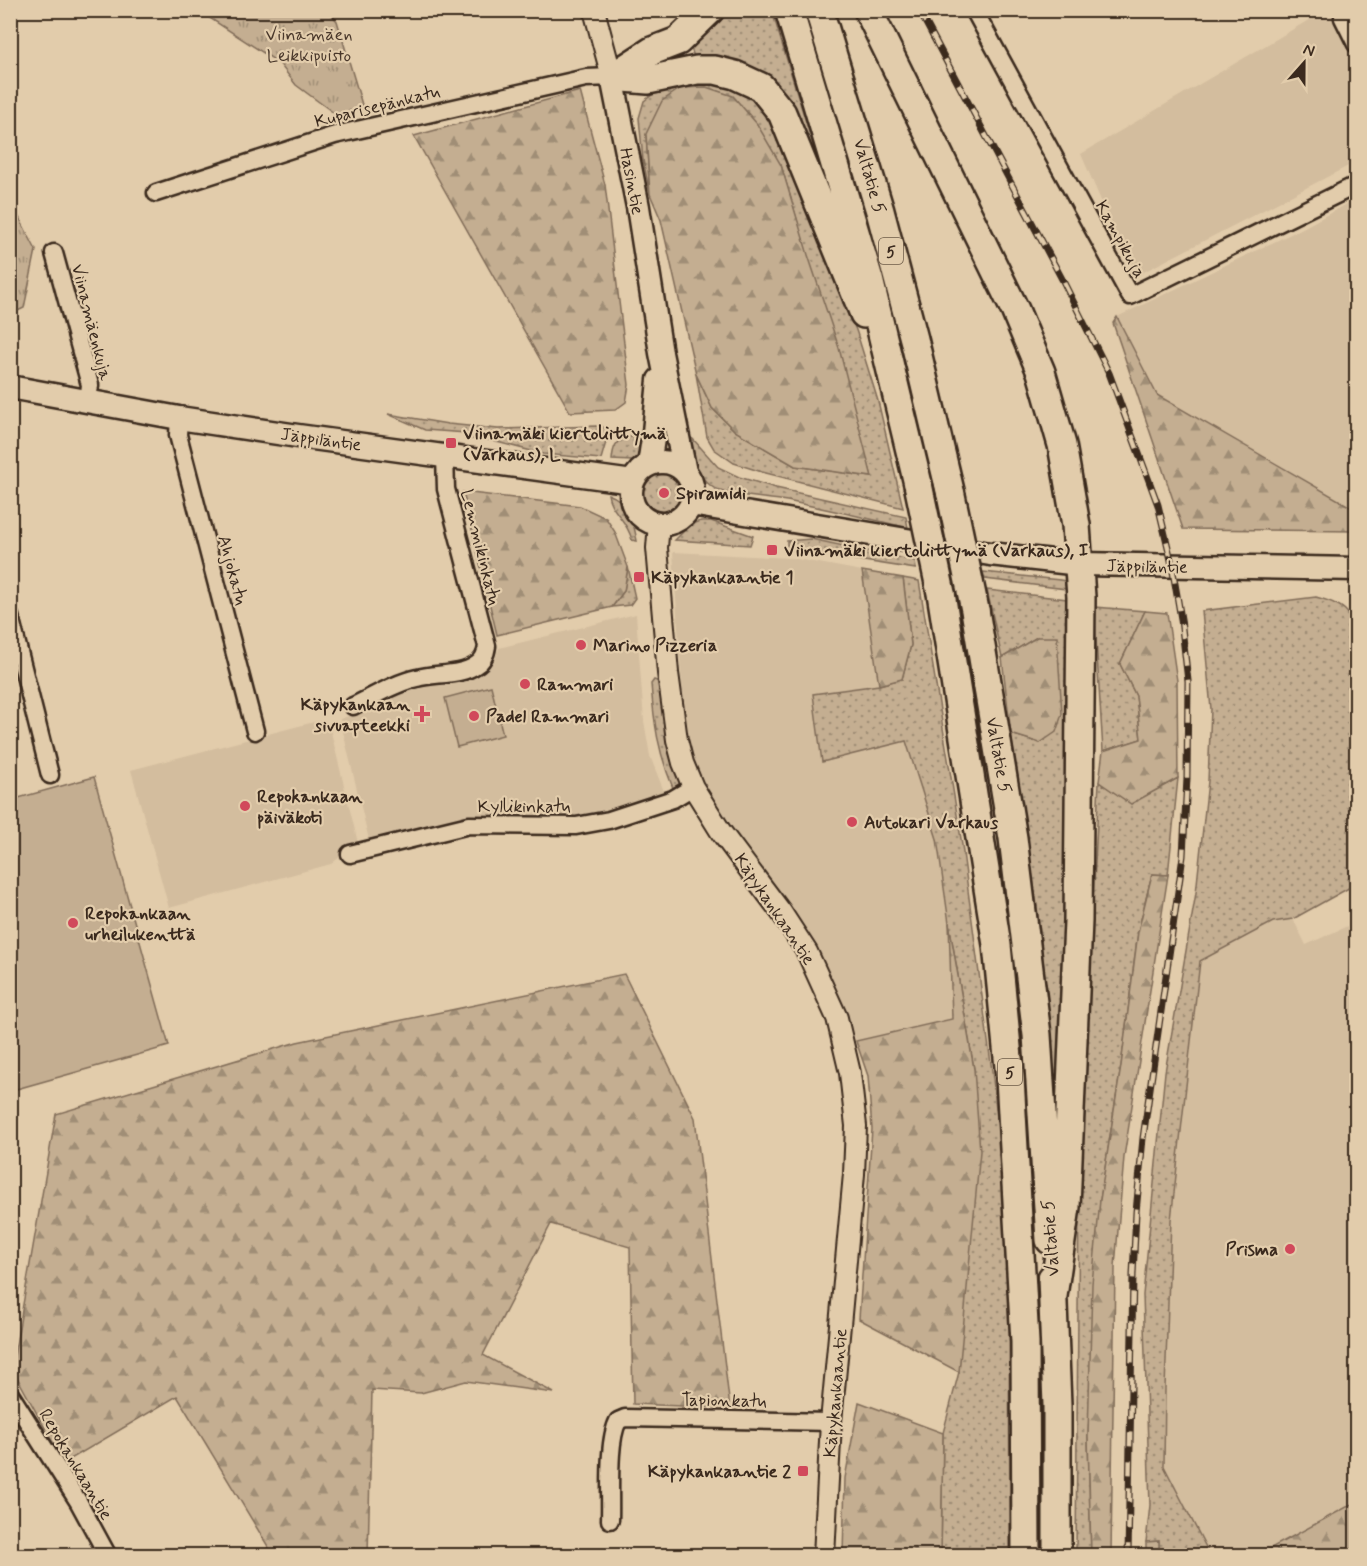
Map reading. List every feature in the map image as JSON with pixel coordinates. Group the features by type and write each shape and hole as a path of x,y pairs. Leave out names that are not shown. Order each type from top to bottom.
{"highway":[{"path":"612,77 652,51 678,41 710,10"},
{"name":"Valtatie 5","path":"789,10 869,279 918,484 941,593 997,945 1010,1078 1025,1342 1026,1556"},
{"name":"Valtatie 5","path":"819,10 880,211 914,339 951,495 975,610 1013,838 1037,1035 1053,1296 1057,1405 1057,1556"},
{"path":"868,10 1016,310 1041,372 1062,445 1076,525 1080,564 1078,921 1066,1207 1053,1296"},
{"path":"612,77 648,80 696,70 715,70 749,80 761,87 772,98 782,113 845,269 892,376"}],"main road":[{"name":"Hasintie","path":"612,77 638,207 661,353 685,472"},
{"name":"Hasintie","path":"649,465 661,353"},
{"name":"Jäppiläntie","path":"10,387 178,418 633,482"},
{"path":"658,462 668,462 685,472 693,487 691,504 680,518 660,524 651,521 637,511 631,497 633,482 642,469 658,462"},
{"name":"Jäppiläntie","path":"691,504 979,553 1080,564 1356,569"}],"street":[{"name":"Hasintie","path":"594,10 612,77"},
{"name":"Kampikuja","path":"974,10 1130,296 1356,185"},
{"path":"1352,10 1343,18 1356,44"},
{"name":"Kuparisepänkatu","path":"156,193 335,135 586,78 612,77"},
{"name":"Viinamäenkuja","path":"54,253 90,385 88,401"},
{"name":"Ahjokatu","path":"178,418 178,435 255,731"},
{"name":"Lemmikinkatu","path":"353,706 391,687 416,678 468,669 483,659 487,646 446,489 445,456"},
{"name":"Käpykankaantie","path":"660,524 657,548 668,673 677,740 683,763 693,786 721,832 781,912 807,952 837,1018 850,1073 856,1126 854,1174 831,1422 824,1556"},
{"path":"10,616 50,775"},
{"name":"Kyllikinkatu","path":"350,854 469,825 549,827 600,822 673,799 693,786"},
{"name":"Repokankaantie","path":"10,1394 78,1501 108,1556"},
{"name":"Tapionkatu","path":"610,1520 614,1429 618,1421 625,1418 831,1422"}],"shaded area":[{"path":"1324,11 1356,11 1356,162 1134,277 1081,154"},
{"path":"1356,199 1356,510 1157,395 1117,317 1299,230"},
{"path":"673,552 792,558 862,571 879,685 813,694 822,762 906,741 937,839 949,923 952,1019 856,1041 842,1002 800,922 723,818 698,776 690,748 683,705"},
{"path":"636,614 644,721 650,756 665,794 627,806 575,816 462,816 369,840 340,719 413,687 484,672 494,662 499,648"},
{"name":"Repokankaan päiväkoti","path":"318,721 325,722 330,728 358,843 331,864 169,908 131,770"},
{"path":"1293,919 1306,945 1356,922 1356,1502 1258,1555 1210,1555 1164,1466 1171,1220 1200,961 1273,922"}],"green space":[{"name":"Viinamäen Leikkipuisto","path":"199,11 328,11 337,21 363,108 338,116 296,85 279,63"},
{"path":"723,11 772,11 831,204 795,116 695,60 690,45"},
{"path":"710,78 762,99 800,173 857,333 878,401 903,508 734,463 714,449 707,437 696,374 712,408 735,431 795,466 872,477 781,165 646,135 650,194 643,160 639,118 644,101 660,89"},
{"path":"706,87 733,96 757,124 781,165 839,348 872,477 795,466 735,431 712,408 696,374 661,220 650,194 646,134 662,101 681,88"},
{"path":"580,91 605,185 629,385 626,402 615,410 570,412 414,136"},
{"path":"10,200 36,250 24,308 11,314"},
{"path":"1117,317 1157,395 1356,510 1356,531 1183,529 1113,323"},
{"path":"388,414 448,424 498,429 597,426 606,428 609,432 601,459 543,454 485,439 470,439 467,433 425,430"},
{"path":"628,437 649,437 645,452 632,461 612,460 616,445 620,440"},
{"path":"689,437 718,467 739,477 776,488 906,517 908,528 787,501 736,495 717,490 701,476 693,457"},
{"path":"664,470 679,476 685,491 679,506 664,512 649,506 643,491 649,476"},
{"path":"463,492 580,506 606,518 615,532 628,567 624,591 612,607 497,635"},
{"path":"608,494 626,507 632,519 637,541 632,540 609,500"},
{"path":"711,521 753,536 750,545 675,540 691,524"},
{"path":"811,539 915,561 916,569 787,549 787,541"},
{"path":"628,567 635,598 630,605 612,607 624,591"},
{"path":"862,571 903,578 911,645 902,679 879,685"},
{"path":"983,572 1065,581 1067,589 985,579"},
{"path":"903,578 919,581 962,845 993,1079 1004,1187 1009,1294 1010,1555 941,1555 943,1433 959,1372 974,1069 937,839 906,741 822,762 813,694 879,685 902,679 911,645"},
{"path":"987,590 1067,599 1070,733 1069,867 1057,1135 1048,1003 1036,898 1011,734 1040,743 1037,637 1002,658"},
{"path":"1316,597 1337,604 1348,614 1356,649 1356,884 1293,919 1273,922 1200,961 1171,1220 1164,1466 1210,1555 1159,1555 1159,1541 1146,1542 1150,1505 1143,1295 1165,1072 1196,893 1208,781 1211,709 1202,611"},
{"path":"1094,607 1145,611 1120,664 1136,696 1141,739 1103,751"},
{"path":"1145,611 1167,613 1177,681 1178,778 1131,804 1099,782 1103,751 1141,739 1136,696 1120,664"},
{"path":"1037,637 1057,637 1062,714 1056,732 1040,743 1011,734 1002,658"},
{"path":"654,680 660,682 681,782 679,787 673,788 660,749 652,698 651,684"},
{"name":"Padel Rammari","path":"491,686 503,735 457,747 445,698"},
{"name":"Repokankaan urheilukenttä","path":"94,777 169,1046 13,1090 10,1081 11,800"},
{"path":"1178,778 1168,875 1152,874 1138,932 1121,1066 1100,1200 1088,1436 1091,1555 1076,1556 1079,1189 1099,782 1131,803"},
{"path":"1152,874 1168,875 1124,1157 1115,1267 1111,1555 1091,1555 1088,1436 1092,1284 1100,1200 1121,1066 1138,932"},
{"path":"949,923 974,1069 980,1151 959,1372 859,1319 872,1129 868,1076 856,1041 952,1019"},
{"path":"624,974 695,1118 730,1408 633,1404 630,1247 551,1224 483,1355 554,1393 466,1381 421,1393 372,1390 368,1555 257,1555 269,1548 177,1396 64,1463 12,1368 56,1114 297,1042"},
{"path":"859,1402 943,1433 941,1555 843,1555 845,1478"},
{"path":"1356,1502 1356,1555 1260,1554"},
{"path":"1159,1541 1159,1555 1146,1555 1146,1542"}],"railway":[{"path":"919,10 1062,279 1109,373 1158,505 1171,560 1181,619 1188,681 1183,856 1143,1138 1136,1212 1128,1556"}],"place":[{"name":"Viinamäki kiertoliittymä (Varkaus), L","path":"451,443"},
{"name":"Spiramidi","path":"664,493"},
{"name":"Viinamäki kiertoliittymä (Varkaus), I","path":"772,550"},
{"name":"Käpykankaantie 1","path":"639,577"},
{"name":"Marino Pizzeria","path":"581,645"},
{"name":"Rammari","path":"525,684"},
{"name":"Käpykankaan sivuapteekki","path":"422,714"},
{"name":"Padel Rammari","path":"474,716"},
{"name":"Repokankaan päiväkoti","path":"245,806"},
{"name":"Autokari Varkaus","path":"852,822"},
{"name":"Repokankaan urheilukenttä","path":"73,923"},
{"name":"Prisma","path":"1290,1249"},
{"name":"Käpykankaantie 2","path":"803,1471"}]}
